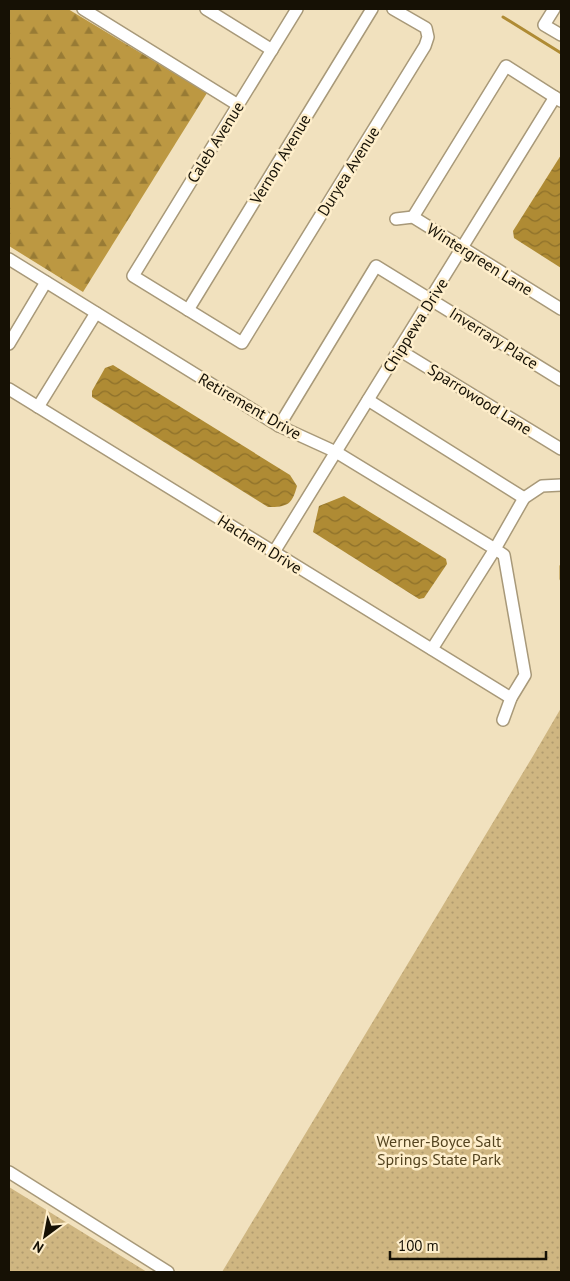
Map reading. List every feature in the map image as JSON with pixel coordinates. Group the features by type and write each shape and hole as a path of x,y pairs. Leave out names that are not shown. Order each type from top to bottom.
{"street":[{"path":"82,9 238,105"},
{"path":"206,9 272,50"},
{"name":"Caleb Avenue","path":"188,310 133,276 297,9"},
{"name":"Vernon Avenue","path":"188,310 372,9"},
{"name":"Duryea Avenue","path":"188,310 242,343 425,46 428,37 426,28 393,9"},
{"path":"554,9 544,25 561,35"},
{"path":"413,217 506,66 558,99"},
{"name":"Chippewa Drive","path":"274,552 462,248 558,99"},
{"name":"Wintergreen Lane","path":"396,219 413,217 561,309"},
{"name":"Retirement Drive","path":"9,259 279,426 336,452 494,549"},
{"name":"Inverrary Place","path":"279,426 376,266 431,298 561,380"},
{"path":"9,344 46,282"},
{"path":"38,407 96,313"},
{"name":"Sparrowood Lane","path":"399,350 561,449"},
{"name":"Hachem Drive","path":"9,389 512,698"},
{"path":"368,400 524,498"},
{"path":"432,649 524,498 542,486 561,485"},
{"path":"494,549 504,555 525,675 512,698 503,720"},
{"path":"9,1172 168,1272"}],"green space":[{"path":"9,9 68,9 207,93 83,292 9,246"},
{"name":"Werner-Boyce Salt Springs State Park","path":"561,708 561,1272 222,1272 533,756"},
{"path":"9,1187 147,1272 9,1272"}],"water":[{"path":"561,155 561,268 514,238 513,231"},
{"path":"113,365 290,475 297,486 291,501 288,504 268,507 92,397 92,391 105,368"},
{"path":"344,496 446,559 447,564 424,598 419,599 313,532 319,506"}],"waterway":[{"path":"503,17 561,53"},
{"path":"561,566 561,579"}]}
